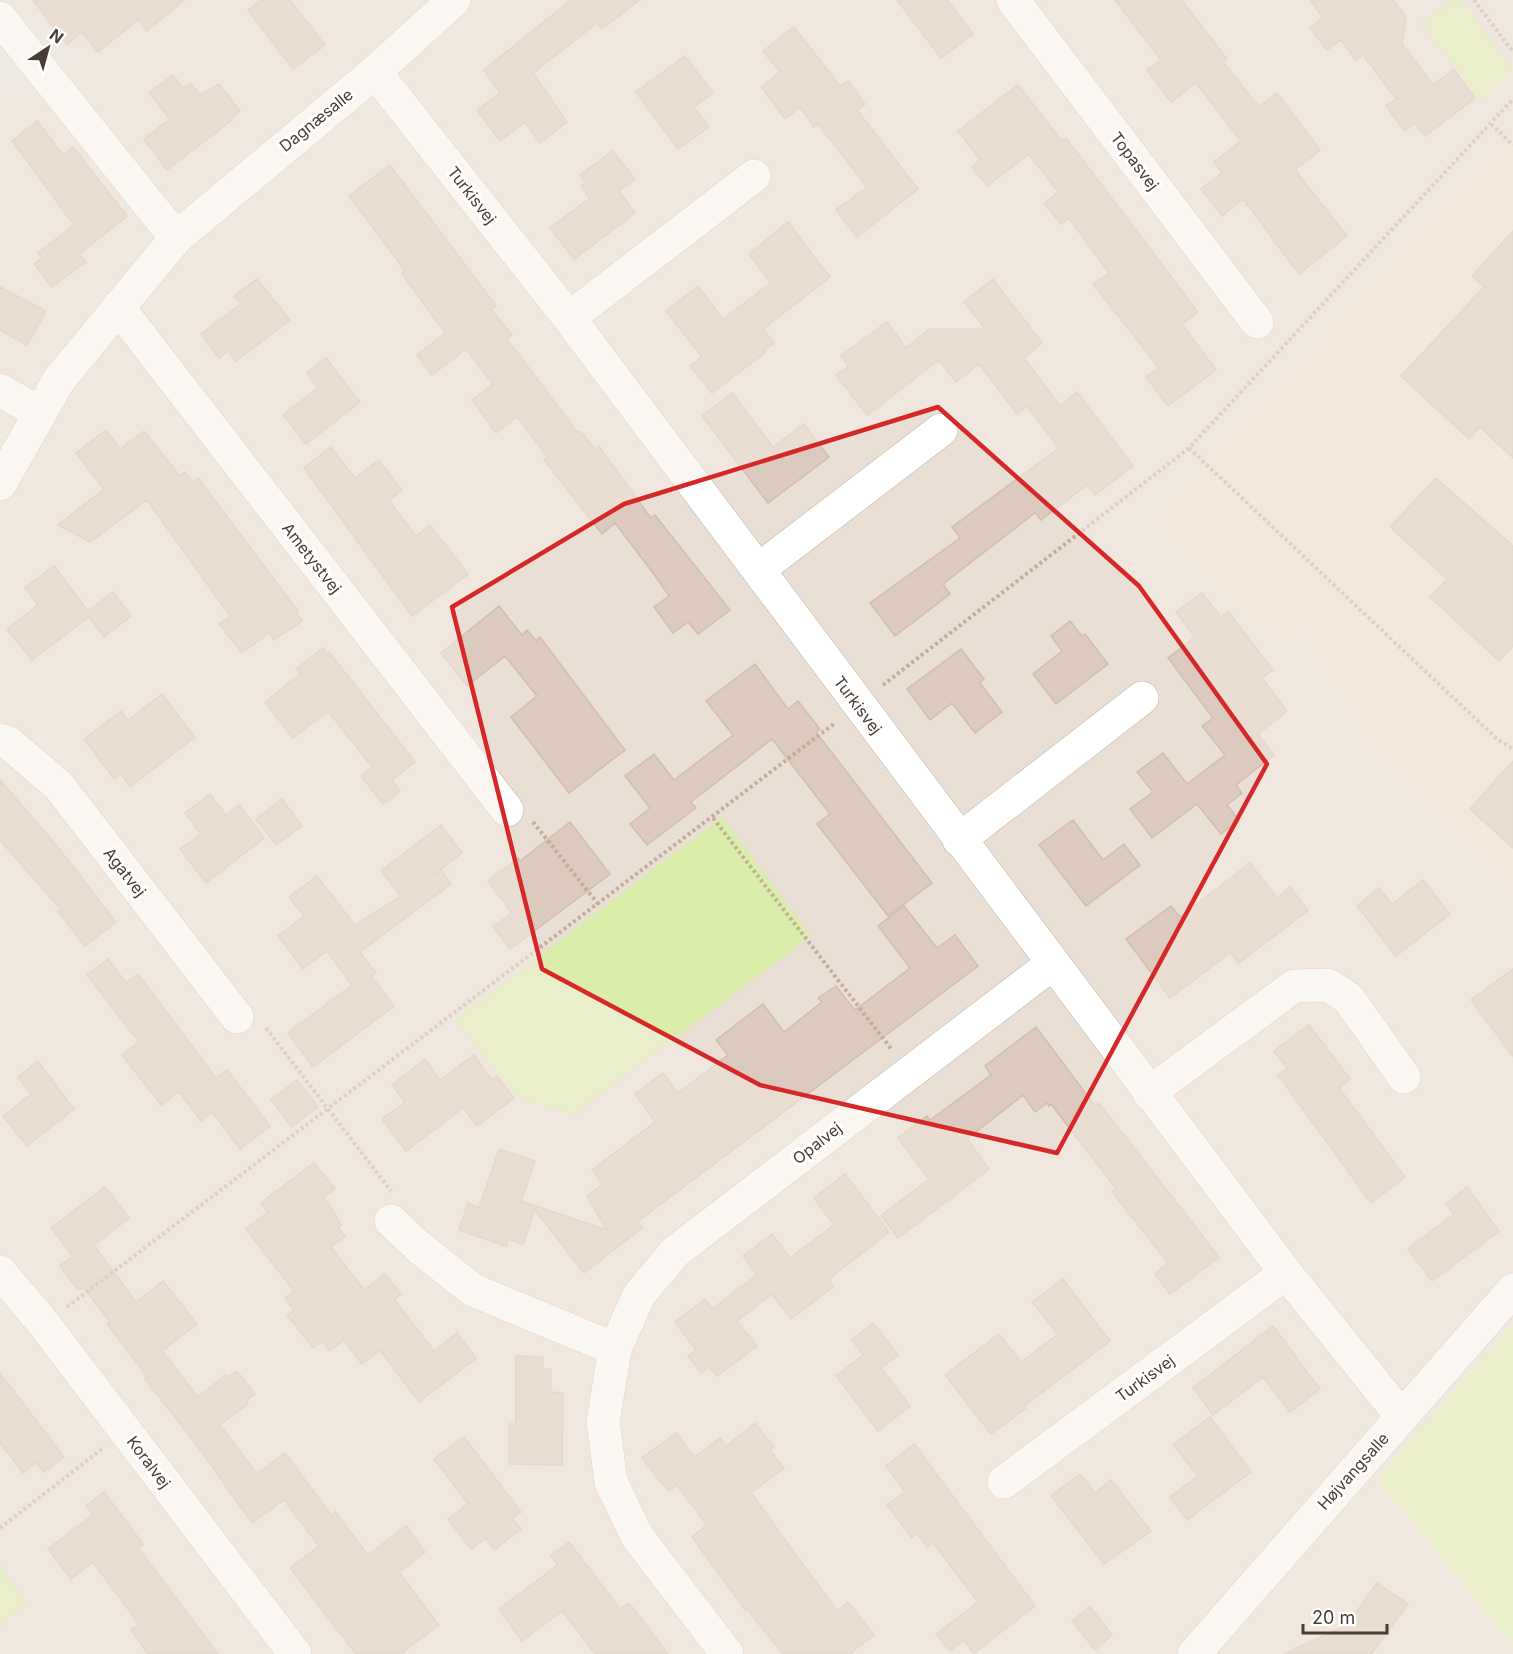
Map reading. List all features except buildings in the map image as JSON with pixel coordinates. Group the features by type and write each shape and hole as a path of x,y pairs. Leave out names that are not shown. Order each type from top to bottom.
{"street":[{"name":"Dagnæsalle","path":"0,484 59,380 176,237 302,130 375,72 454,0"},
{"name":"Topasvej","path":"1013,0 1257,321"},
{"path":"0,18 176,237"},
{"name":"Turkisvej","path":"375,72 569,318 1286,1273 1402,1416"},
{"path":"569,318 754,176"},
{"name":"Ametystvej","path":"118,307 507,810"},
{"path":"0,390 40,413"},
{"path":"758,570 941,430"},
{"path":"959,840 1142,698"},
{"name":"Agatvej","path":"0,740 9,743 59,786 237,1017"},
{"name":"Opalvej","path":"727,1654 637,1536 612,1482 603,1422 615,1349 639,1295 675,1252 1052,964"},
{"path":"1149,1093 1294,986 1328,986 1349,999 1404,1077"},
{"path":"391,1221 421,1249 473,1290 615,1349"},
{"name":"Koralvej","path":"0,1272 44,1324 295,1654"},
{"name":"Turkisvej","path":"1004,1482 1286,1273"},
{"name":"Højvangsalle","path":"1197,1653 1513,1290"}],"path":[{"path":"1474,0 1513,52"},
{"path":"44,1324 713,818 1189,448 1513,99"},
{"path":"1491,124 1513,145"},
{"path":"1189,448 1497,739 1513,748"},
{"path":"507,810 531,819 598,904"},
{"path":"713,818 909,1072"},
{"path":"237,1017 264,1026 392,1192 391,1221"},
{"path":"0,1528 105,1447"}],"highlighted area":[{"path":"938,407 1139,586 1267,764 1057,1153 760,1085 542,969 452,607 624,504"}],"shaded area":[{"path":"0,0 1513,0 1513,1323 1377,1479 1513,1646 1513,1654 0,1654"},
{"path":"27,7 34,16 39,12 78,61 61,76 14,18"},
{"path":"0,40 35,88 16,101 0,79"},
{"path":"1513,133 1513,893 1372,746 1303,630 1282,645 1154,520"}],"green space":[{"path":"1451,0 1461,0 1513,69 1481,101 1421,24"},
{"path":"722,817 811,936 572,1116 517,1097 455,1020"},
{"path":"1513,1323 1513,1646 1377,1479"},
{"path":"0,1566 28,1603 0,1625"}]}
